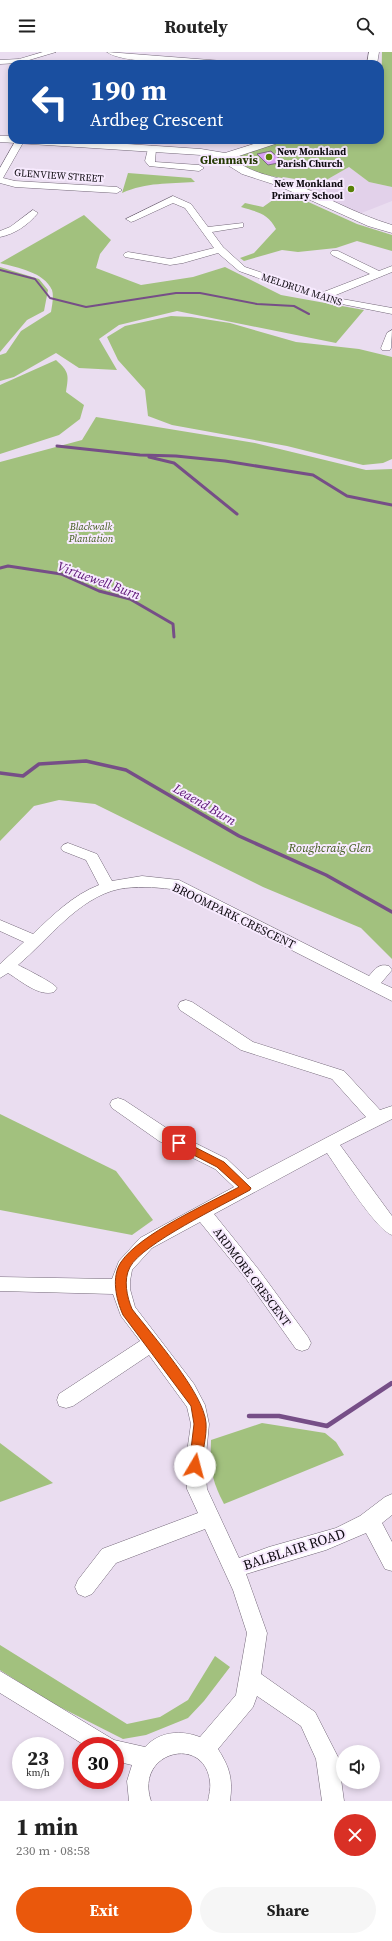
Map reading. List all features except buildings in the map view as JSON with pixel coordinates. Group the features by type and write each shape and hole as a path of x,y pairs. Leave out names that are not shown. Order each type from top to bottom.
{"main road":[{"path":"70,144 201,152 226,157 265,144"},
{"path":"226,157 230,162 246,172 290,187 372,223 390,226"}],"street":[{"path":"27,60 52,52"},
{"path":"111,52 130,57 175,60"},
{"name":"GLENVIEW STREET","path":"0,176 18,144"},
{"path":"152,149 150,161 152,164 183,165 199,168"},
{"name":"GLENVIEW STREET","path":"0,180 15,184 117,190"},
{"path":"131,219 173,199 186,196"},
{"name":"MELDRUM MAINS","path":"173,199 188,206 220,249 242,269 321,297 392,311"},
{"path":"0,234 5,234 24,224 33,213"},
{"path":"206,230 240,224"},
{"path":"128,255 170,262 180,261 220,249"},
{"path":"335,253 380,275"},
{"path":"321,297 392,269"},
{"path":"386,348 392,333"},
{"path":"68,848 92,857 107,886"},
{"name":"BROOMPARK CRESCENT","path":"4,969 74,904 107,886 133,881 155,881 174,884 392,995"},
{"path":"0,926 35,940"},
{"path":"4,969 49,988"},
{"path":"371,984 384,970"},
{"path":"186,1006 247,1046 338,1075 385,1115 329,1143 146,1243 125,1265 121,1278 122,1299 127,1311 152,1343 196,1405 200,1424 195,1466 197,1489 243,1588 257,1633 246,1700 204,1750"},
{"path":"118,1104 165,1136 221,1164 246,1188"},
{"path":"329,1143 370,1201 392,1228"},
{"name":"ARDMORE CRESCENT","path":"202,1212 253,1275 302,1343"},
{"path":"0,1284 121,1287"},
{"path":"66,1400 152,1343"},
{"name":"BALBLAIR ROAD","path":"235,1569 280,1553 318,1544 371,1522 392,1503"},
{"path":"85,1587 109,1556 210,1518"},
{"path":"371,1522 392,1562"},
{"path":"249,1678 308,1719 327,1757 333,1801"},
{"path":"0,1682 91,1737"},
{"path":"140,1801 138,1772 147,1758 156,1749 170,1742 182,1742 195,1745 204,1750 217,1764 222,1778 219,1801"},
{"path":"124,1752 147,1758"}],"shaded area":[{"name":"New Monkland Primary School","path":"349,167 369,182 392,187 392,201 359,214 307,191"}],"green space":[{"path":"382,52 392,52 392,187 369,182 349,167 307,191 291,184 295,179 282,178 255,172 243,165 240,160 240,155 244,152 274,144 384,144 384,60 382,60"},
{"path":"128,173 191,178 195,182 149,185 131,189 122,193"},
{"path":"293,195 357,224 392,235 392,251 357,241 336,248 298,252 282,250 244,261 240,258 254,253 276,229 266,216 241,207 245,203 263,207 277,197"},
{"path":"84,215 111,240 100,254 96,268 141,285 193,277 225,267 281,295 364,310 336,343 177,311 119,325 99,339 117,370 79,368 56,353 14,377 0,381 0,355 6,353 21,331 51,312 53,295 48,284 37,275 0,263"},
{"path":"0,267 39,279 48,290 44,311 27,320 0,352"},
{"path":"171,316 191,317 230,323 296,342 359,349 392,357 392,459 383,463 363,465 287,446 172,425 148,416 145,390 118,360 107,337 125,326"},
{"path":"56,360 66,371 68,377 66,392 84,405 80,419 59,435 0,454 0,385"},
{"path":"96,417 255,443 366,470 392,469 392,959 361,928 263,887 95,804 59,800 34,806 0,841 0,462 82,440"},
{"path":"0,1114 116,1171 153,1220 132,1235 0,1210"},
{"path":"262,1423 325,1433 336,1442 344,1455 224,1504 216,1487 212,1473 211,1440"},
{"path":"0,1443 53,1483 0,1502"},
{"path":"0,1645 127,1724 160,1717 188,1700 215,1656 230,1667 204,1701 188,1718 146,1735 124,1739 124,1737 119,1737 50,1702 0,1670"}],"waterway":[{"path":"0,270 35,279 50,298 86,307 176,293 200,293 257,304 294,306 309,314"},
{"path":"57,446 140,455 176,456 225,461 313,475 347,496 392,505"},
{"path":"149,457 174,463 237,514"},
{"name":"Virtuewell Burn","path":"0,568 8,566 61,574 99,591 130,599 173,624 174,637"},
{"name":"Leaend Burn","path":"0,773 23,776 39,764 86,761 126,770 239,836 326,875 392,912"},
{"path":"249,1416 279,1416 327,1426 392,1383"}],"place":[{"name":"New Monkland Parish Church","path":"269,157"},
{"name":"New Monkland Primary School","path":"351,189"}],"district":[{"name":"Glenmavis","path":"229,160"}],"route":[{"path":"179,1143 221,1164 246,1188 146,1243 125,1265 121,1278 121,1287 122,1299 127,1311 187,1390 196,1405 200,1424 195,1466"}],"park label":[{"name":"Blackwalk Plantation","path":"91,532"},
{"name":"Roughcraig Glen","path":"330,848"}]}
